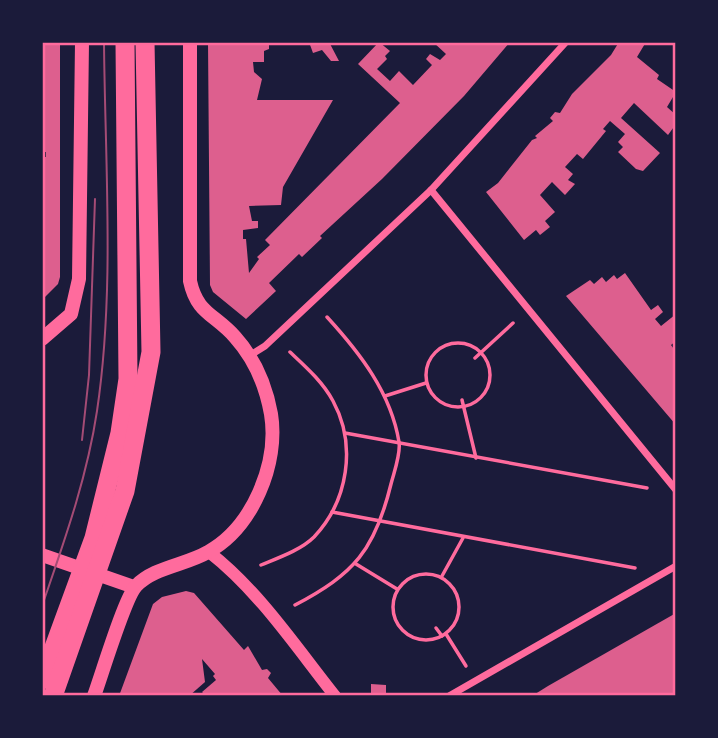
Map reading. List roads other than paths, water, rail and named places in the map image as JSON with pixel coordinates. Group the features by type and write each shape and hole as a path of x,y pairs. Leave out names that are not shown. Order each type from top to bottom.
{"highway":[{"path":"53,696 89,573 128,379 125,42"},
{"path":"42,680 125,491 137,437 150,352 145,42"},
{"path":"146,146 156,42"}],"main road":[{"path":"42,339 71,314 79,279 82,42"},
{"path":"94,696 134,587 152,575 209,552 233,531 265,478 272,447 271,415 263,384 236,337 194,300 190,281 190,42"},
{"path":"42,555 134,587"}],"street":[{"path":"249,356 265,346 431,190 566,42"},
{"path":"431,190 676,490"},
{"path":"209,552 228,567 262,605 335,696"},
{"path":"449,696 676,566"}],"tram line":[{"path":"42,606 74,510 87,461 103,365 108,227 104,42"},
{"path":"82,440 89,375 95,199"}]}
